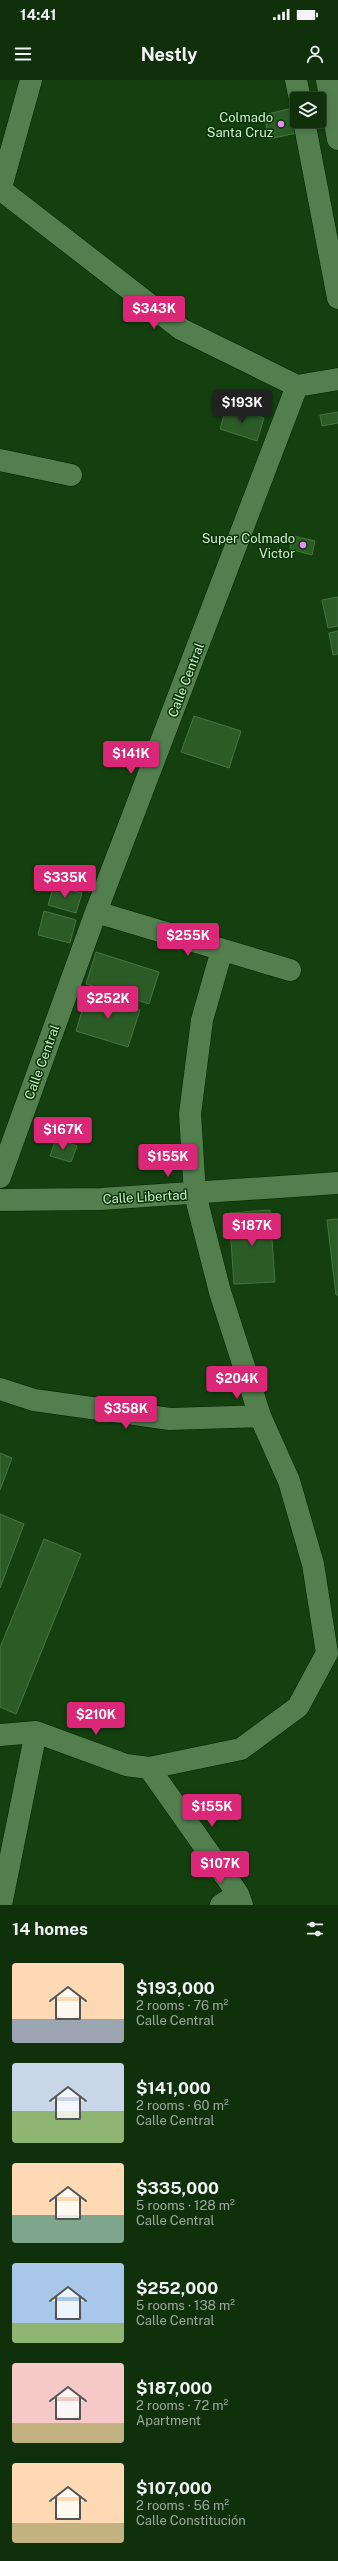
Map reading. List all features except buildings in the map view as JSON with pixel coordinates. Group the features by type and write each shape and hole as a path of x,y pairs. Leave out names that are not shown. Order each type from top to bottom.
{"street":[{"path":"31,80 0,190 180,328 297,386 338,379"},
{"path":"296,80 299,92"},
{"path":"327,80 338,139"},
{"path":"305,128 338,298"},
{"name":"Calle Central","path":"0,1178 96,912 297,386"},
{"path":"0,460 71,475"},
{"path":"96,912 290,970"},
{"path":"0,1735 36,1732 126,1765 149,1768 241,1749 298,1707 327,1653 313,1564 290,1481 260,1416 220,1292 195,1194 190,1114 202,1020 222,950"},
{"name":"Calle Libertad","path":"0,1200 101,1199 195,1194 338,1182"},
{"path":"0,1389 34,1400 170,1419 260,1416"},
{"path":"2,1905 36,1732"},
{"path":"149,1768 234,1901"}],"place":[{"name":"Colmado Santa Cruz","path":"281,124"},
{"name":"Super Colmado Victor","path":"303,545"}]}
